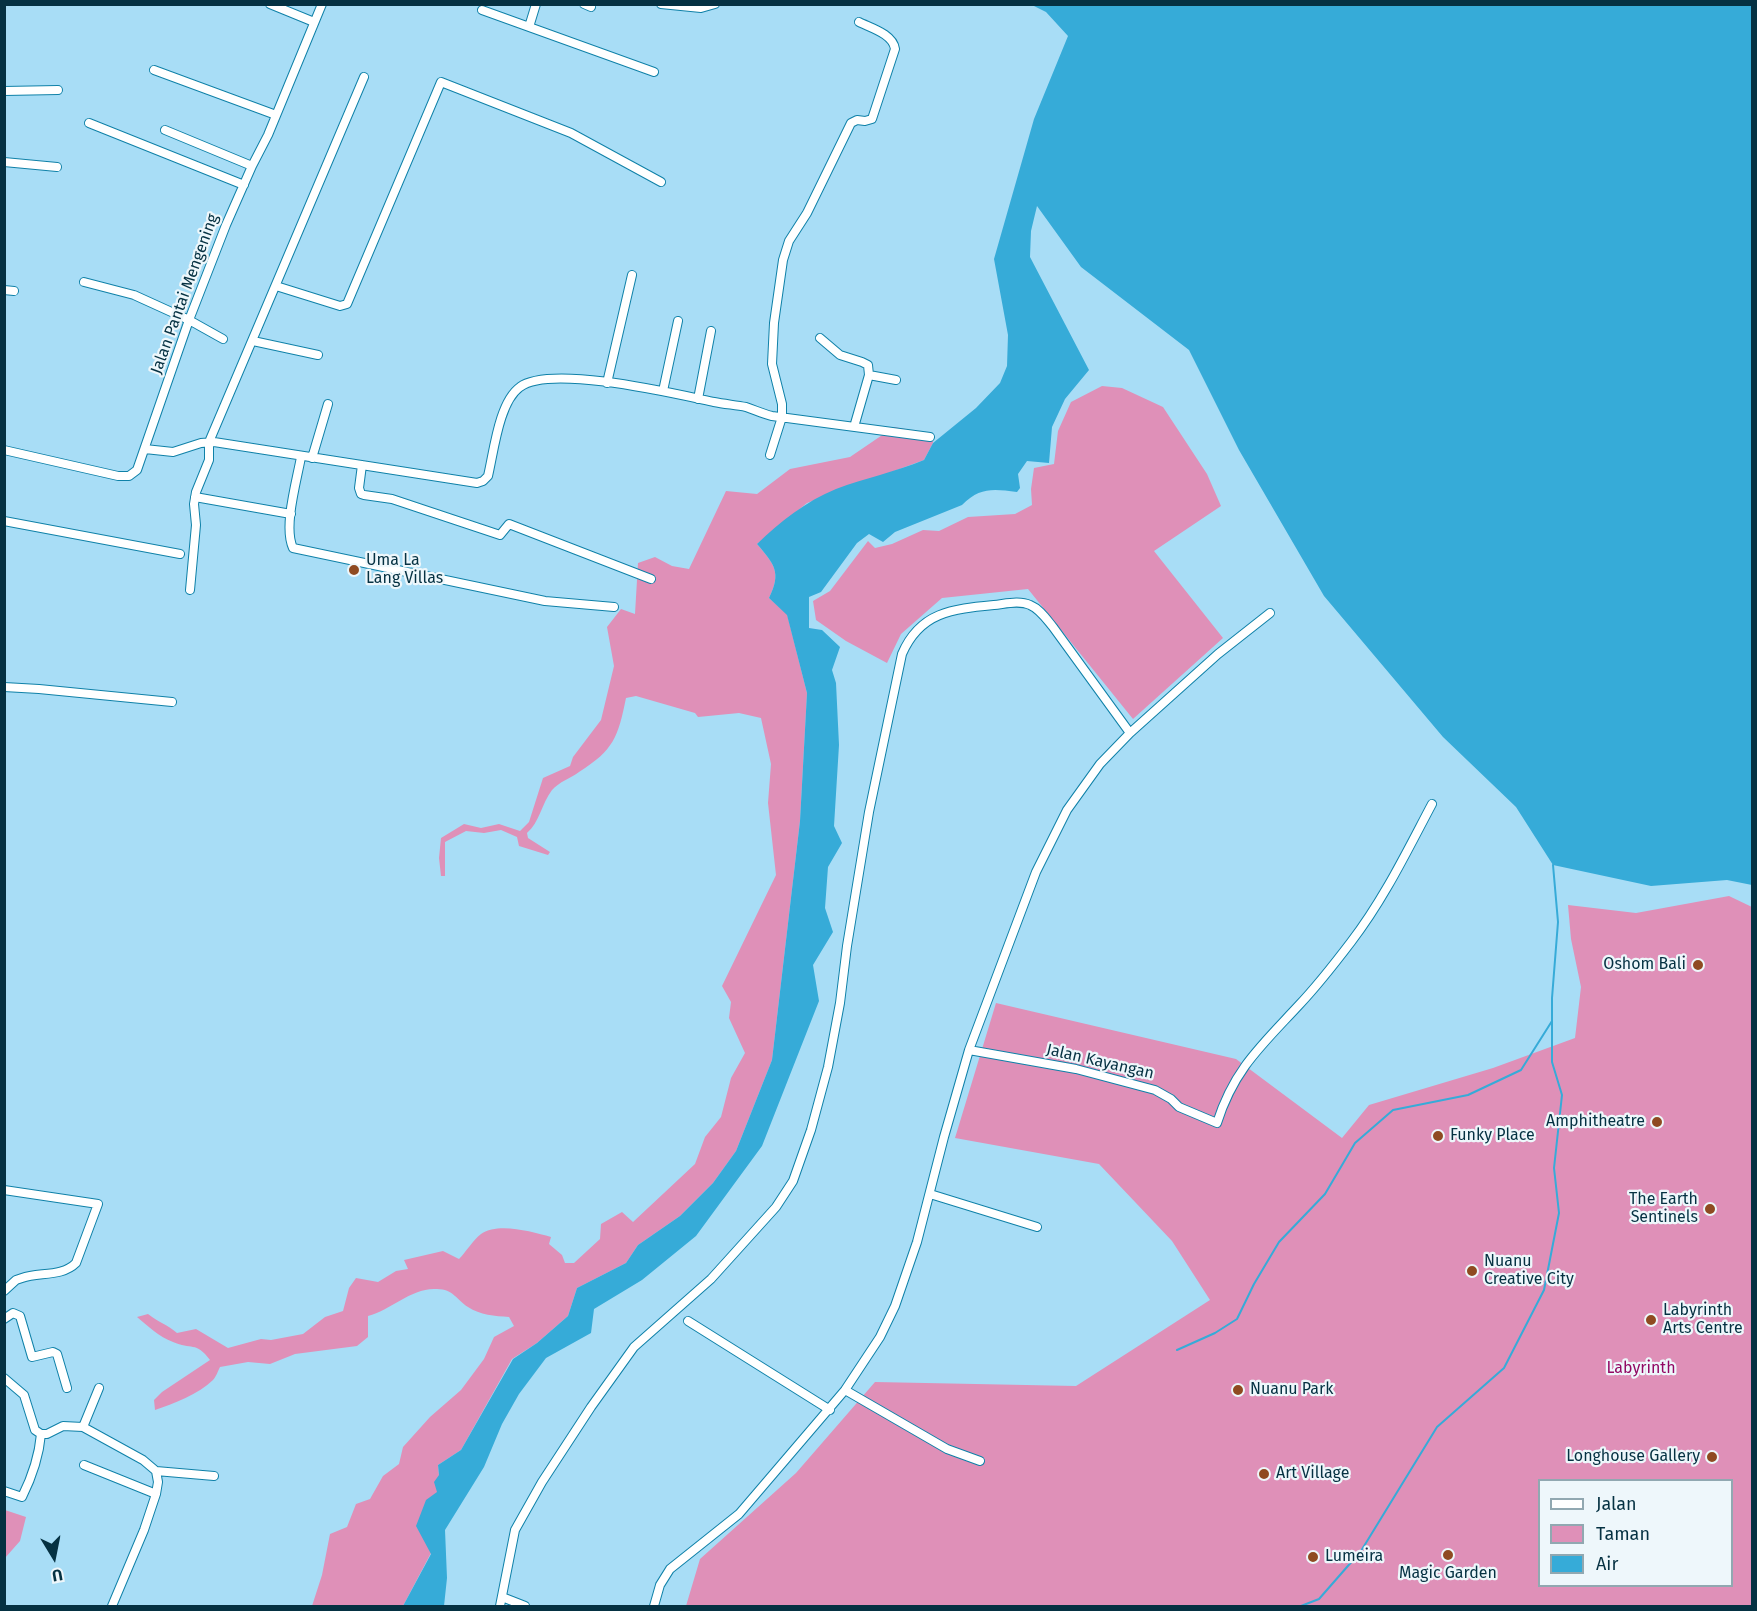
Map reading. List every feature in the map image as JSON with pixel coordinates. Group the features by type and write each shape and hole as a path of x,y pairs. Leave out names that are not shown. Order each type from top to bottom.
{"street":[{"path":"270,4 314,22"},
{"name":"Jalan Pantai Mengening","path":"4,450 124,477 137,470 189,320 226,225 276,115 322,4"},
{"path":"529,27 536,4"},
{"path":"661,4 700,8 715,4"},
{"path":"482,10 654,72"},
{"path":"770,455 782,417 782,404 772,364 778,287 787,247 794,231 807,213 851,123 857,120 868,121 873,116 895,49 891,39 859,22"},
{"path":"154,70 276,115"},
{"path":"190,590 196,525 195,497 209,460 212,442 364,77"},
{"path":"276,286 340,306 347,304 441,82 571,133 661,182"},
{"path":"4,91 58,90"},
{"path":"89,123 244,184"},
{"path":"165,130 252,166"},
{"path":"4,162 57,167"},
{"path":"607,382 632,275"},
{"path":"84,282 134,295 189,320 223,339"},
{"path":"663,391 678,321"},
{"path":"698,399 711,331"},
{"path":"820,339 840,355 865,363 868,368 869,375 854,427"},
{"path":"253,341 318,356"},
{"path":"869,375 896,381"},
{"path":"145,449 173,452 212,442 470,482 483,481 488,476 503,414 510,398 518,387 528,382 555,378 607,382 747,408 764,414 930,437"},
{"path":"312,458 328,405"},
{"path":"301,457 291,514 290,541 293,548 545,601 614,607"},
{"path":"362,465 359,488 361,494 392,499 500,535 509,524 651,579"},
{"path":"195,497 291,514"},
{"path":"4,521 180,554"},
{"path":"525,1606 501,1602 515,1530 542,1482 634,1347 711,1279 776,1207 793,1181 811,1130 828,1067 840,1004 869,812 902,654 911,635 926,621 952,610 1017,603 1029,604 1040,611 1053,627 1130,733"},
{"path":"654,1606 660,1585 670,1569 739,1514 830,1410 866,1361 895,1306 917,1242 969,1050 1036,872 1056,830 1079,791 1100,764 1130,733 1245,631 1270,613"},
{"path":"4,687 172,702"},
{"name":"Jalan Kayangan","path":"969,1050 1076,1069 1155,1090 1172,1099 1179,1107 1217,1124 1228,1093 1250,1058 1308,995 1352,941 1372,912 1392,880 1432,804"},
{"path":"4,1190 98,1204 76,1263 72,1267 63,1271 16,1280 4,1291"},
{"path":"930,1194 1037,1227"},
{"path":"4,1318 13,1313 20,1316 32,1357 53,1352 57,1354 68,1388"},
{"path":"688,1321 830,1410"},
{"path":"4,1377 24,1395 35,1430 41,1434 47,1434 63,1426 83,1426 143,1460 156,1471 214,1476"},
{"path":"83,1426 99,1388"},
{"path":"845,1390 947,1449 980,1461"},
{"path":"4,1491 22,1497 31,1479 40,1448 41,1434"},
{"path":"84,1466 156,1494"},
{"path":"112,1606 144,1530 156,1494 158,1482 156,1471"}],"green space":[{"path":"1102,386 1122,388 1163,407 1207,474 1221,506 1154,551 1223,638 1133,719 1028,589 942,598 901,634 887,663 846,641 816,620 813,601 830,591 868,541 875,548 892,544 923,530 939,531 968,517 1015,514 1032,505 1031,489 1034,468 1054,464 1058,431 1071,402"},
{"path":"894,427 933,434 933,443 924,460 807,503 757,544 772,563 775,581 769,598 787,614 807,693 800,821 772,1060 736,1151 713,1183 680,1216 638,1245 626,1263 577,1288 568,1316 537,1343 512,1359 461,1450 438,1465 431,1553 403,1606 312,1606 322,1575 330,1534 347,1527 356,1504 370,1499 383,1476 399,1464 403,1447 430,1417 461,1390 484,1359 494,1337 514,1326 509,1317 478,1312 451,1293 442,1289 428,1289 410,1295 368,1316 368,1337 357,1346 295,1354 270,1364 248,1362 220,1367 214,1379 201,1390 178,1402 155,1410 154,1400 162,1392 210,1360 201,1350 163,1337 137,1317 148,1314 177,1333 196,1329 228,1348 261,1339 271,1340 303,1334 325,1317 343,1311 349,1288 356,1278 378,1282 396,1271 408,1269 404,1260 443,1251 459,1259 475,1239 488,1230 516,1229 551,1237 549,1244 562,1255 565,1263 574,1263 600,1239 601,1224 622,1212 633,1222 695,1164 705,1137 721,1117 731,1078 745,1053 729,1018 731,1002 722,986 776,875 768,803 771,764 761,718 739,713 698,717 695,713 636,696 626,698 613,741 600,757 552,790 535,824 527,833 528,838 550,852 548,855 519,846 517,837 501,830 484,833 466,831 445,842 445,876 441,876 439,858 441,838 464,824 481,828 499,824 520,831 529,822 543,778 570,766 573,757 601,720 614,666 607,627 621,609 635,614 638,563 655,557 672,566 689,569 726,491 757,494 790,469 850,457"},
{"name":"Nuanu Creative City","path":"1729,896 1752,907 1752,1606 686,1606 700,1559 796,1473 875,1382 1076,1386 1210,1300 1172,1241 1099,1164 955,1138 996,1003 1236,1059 1342,1138 1369,1105 1493,1068 1575,1038 1581,987 1571,939 1568,905 1636,913"},
{"path":"5,1510 26,1517 20,1541 5,1558"}],"water":[{"path":"1032,5 1752,5 1752,885 1727,880 1651,886 1553,865 1516,807 1443,737 1324,596 1239,450 1189,350 1081,267 1037,206 1031,231 1030,257 1089,370 1065,399 1052,427 1049,463 1027,461 1018,474 1020,488 1017,492 994,490 981,492 962,505 895,532 883,542 869,534 857,543 821,592 809,597 809,628 822,630 840,647 832,670 836,683 839,745 834,826 842,843 828,867 825,908 833,932 813,965 819,1001 762,1146 696,1236 642,1280 594,1309 591,1333 546,1358 519,1394 502,1424 484,1467 445,1530 447,1578 444,1606 403,1606 431,1554 416,1526 426,1500 437,1492 434,1482 439,1475 438,1465 461,1450 513,1359 537,1343 568,1316 577,1288 626,1263 638,1245 680,1216 713,1183 736,1151 772,1060 800,821 807,693 787,615 769,598 775,581 772,563 757,544 794,513 825,494 924,460 933,443 976,408 1000,383 1007,366 1008,335 994,259 1034,119 1068,36 1046,12"}],"waterway":[{"path":"1301,1606 1319,1599 1361,1551 1437,1427 1504,1368 1544,1290 1559,1213 1554,1168 1562,1095 1552,1062 1552,998 1558,922 1553,865"},
{"path":"1177,1350 1215,1333 1237,1319 1254,1284 1279,1242 1325,1194 1355,1143 1393,1110 1468,1095 1521,1070 1552,1021"}],"place":[{"name":"Uma La Lang Villas","path":"354,570"},
{"name":"Oshom Bali","path":"1698,965"},
{"name":"Amphitheatre","path":"1657,1122"},
{"name":"Funky Place","path":"1438,1136"},
{"name":"The Earth Sentinels","path":"1710,1209"},
{"name":"Nuanu Creative City","path":"1472,1271"},
{"name":"Labyrinth Arts Centre","path":"1651,1320"},
{"name":"Nuanu Park","path":"1238,1390"},
{"name":"Longhouse Gallery","path":"1712,1457"},
{"name":"Art Village","path":"1264,1474"},
{"name":"Magic Garden","path":"1448,1555"},
{"name":"Lumeira","path":"1313,1557"}],"park label":[{"name":"Labyrinth","path":"1641,1369"}]}
